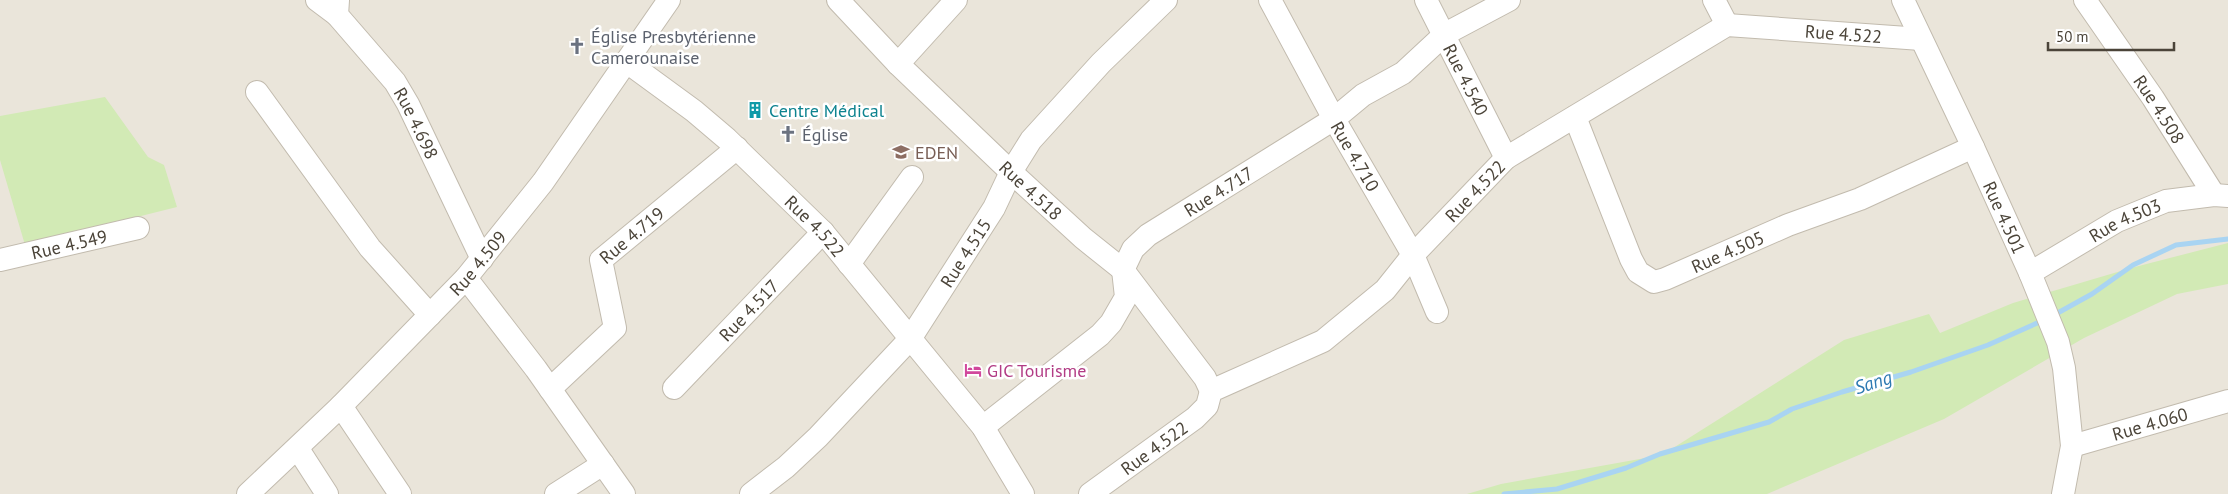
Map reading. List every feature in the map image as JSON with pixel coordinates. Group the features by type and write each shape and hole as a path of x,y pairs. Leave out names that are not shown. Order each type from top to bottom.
{"street":[{"name":"Rue 4.698","path":"318,0 337,7 394,82 408,104 482,259"},
{"name":"Rue 4.509","path":"248,494 298,449 466,278 543,182 670,0"},
{"name":"Rue 4.518","path":"838,0 898,64 1011,172 1084,238 1123,270 1205,378 1211,391"},
{"path":"898,64 956,0"},
{"name":"Rue 4.515","path":"752,494 786,467 818,437 910,339 994,208 1011,172 1031,140 1101,63 1166,0"},
{"name":"Rue 4.710","path":"1270,0 1334,119 1413,255 1437,312"},
{"name":"Rue 4.540","path":"1426,0 1506,158"},
{"name":"Rue 4.717","path":"1123,270 1133,249 1148,235 1334,119 1363,95 1403,73 1444,34 1508,0"},
{"path":"1714,0 1728,25"},
{"name":"Rue 4.501","path":"1903,0 1974,147 2030,272 2058,342 2064,368 2072,446 2063,494"},
{"name":"Rue 4.508","path":"2086,0 2221,196"},
{"name":"Rue 4.522","path":"1090,494 1196,418 1207,406 1211,391 1323,341 1385,290 1413,255 1506,158 1728,25 1921,39"},
{"name":"Rue 4.522","path":"627,62 694,111 737,148 823,232 983,426 1024,494"},
{"path":"257,92 370,248 430,315"},
{"name":"Rue 4.505","path":"1575,117 1631,259 1638,272 1654,282 1788,225 1860,199 1974,147"},
{"name":"Rue 4.719","path":"550,389 615,328 602,260 737,148"},
{"path":"849,264 912,178"},
{"name":"Rue 4.503","path":"2030,272 2118,221 2166,201 2221,196"},
{"name":"Rue 4.549","path":"0,260 138,228"},
{"name":"Rue 4.517","path":"674,388 823,232"},
{"path":"983,426 1100,335 1126,298 1123,270"},
{"path":"466,278 550,389 624,494"},
{"name":"Rue 4.060","path":"2072,446 2228,401"},
{"path":"341,406 400,494"},
{"path":"298,449 328,494"},
{"path":"556,494 603,464"}],"shaded area":[{"path":"0,0 2228,0 2228,494 0,494"}],"green space":[{"path":"105,97 148,157 164,165 177,207 25,245 0,160 0,116"},
{"path":"2228,243 2228,284 2177,294 2084,338 1944,419 1767,494 1467,494 1501,484 1662,455 1844,340 1929,314 1940,333 2013,303 2131,268"}],"waterway":[{"name":"Sang","path":"2054,315 2092,294 2133,265 2176,245 2228,239"},
{"name":"Sang","path":"1504,494 1557,489 1626,468 1660,454 1769,422 1792,409 1911,372 1988,345 2044,320"}],"place":[{"name":"Église Presbytérienne Camerounaise","path":"577,46"},
{"name":"Centre Médical","path":"755,110"},
{"name":"Église","path":"788,134"},
{"name":"EDEN","path":"901,152"},
{"name":"GIC Tourisme","path":"973,370"}]}
